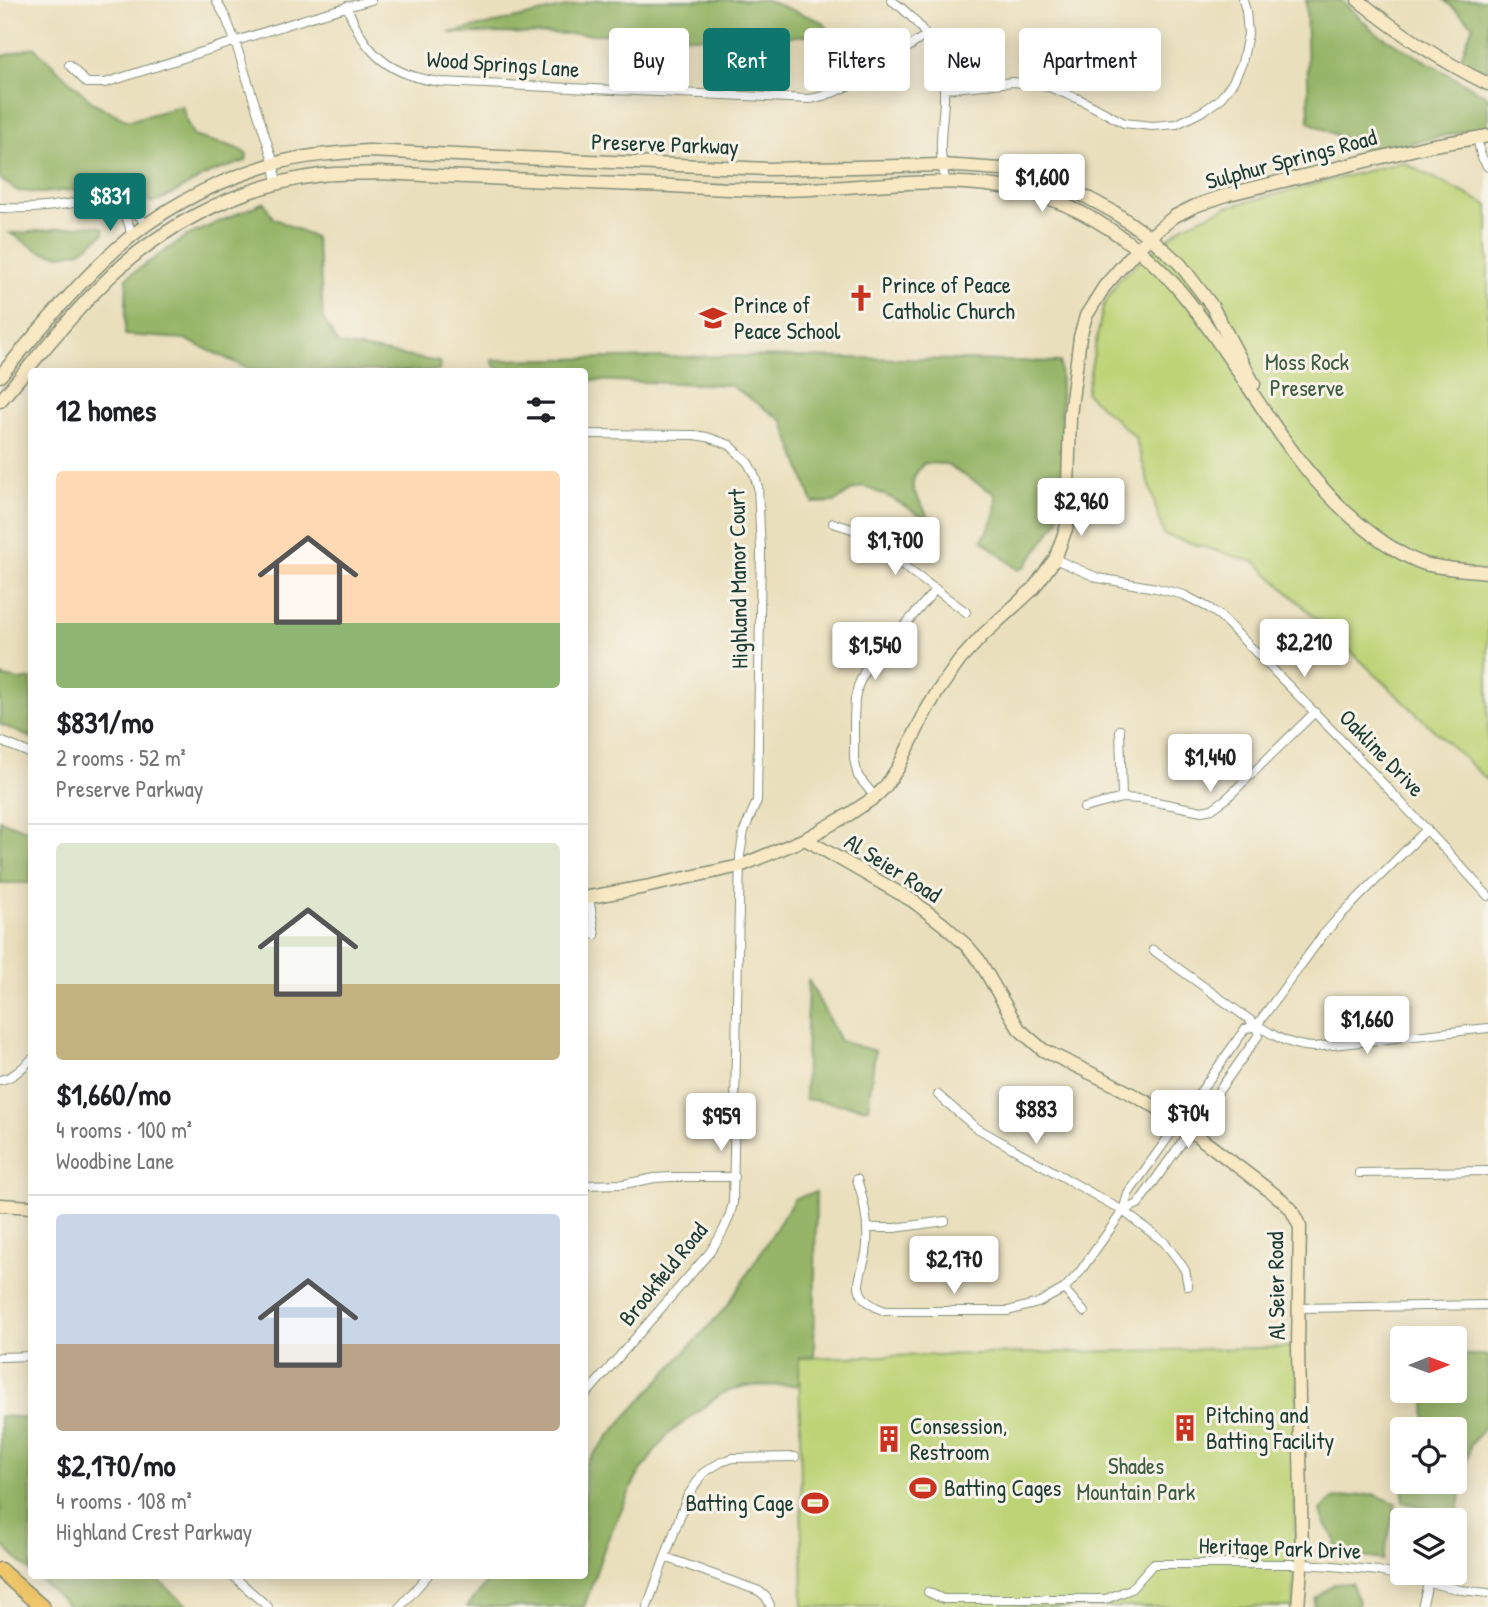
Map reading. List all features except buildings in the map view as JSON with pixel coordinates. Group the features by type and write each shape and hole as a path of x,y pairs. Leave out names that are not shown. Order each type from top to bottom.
{"highway":[{"path":"0,1570 42,1607"}],"street":[{"path":"216,0 236,41 274,164 277,184"},
{"path":"69,65 87,83 105,83 371,0"},
{"path":"891,0 909,13 924,32"},
{"path":"1005,83 1044,85 1081,100 1124,123 1152,126 1177,124 1219,100 1233,82 1242,63 1248,34 1243,0"},
{"path":"1358,0 1412,41 1464,73 1488,84"},
{"name":"Wood Springs Lane","path":"347,6 358,33 376,56 411,76 441,82 810,99 842,90 924,36"},
{"path":"944,91 941,149 945,182"},
{"path":"1483,136 1481,156 1488,167"},
{"name":"Sulphur Springs Road","path":"588,897 740,866 805,839 876,797 898,768 926,711 960,660 1033,589 1055,559 1068,526 1070,415 1080,337 1086,316 1104,286 1150,237 1175,216 1229,194 1483,136"},
{"name":"Preserve Parkway","path":"0,376 76,289 116,249 164,212 210,188 274,164 327,154 369,151 768,169 943,165 1001,169 1036,177 1075,191 1114,212 1150,237 1180,264 1212,306 1281,437"},
{"name":"Preserve Parkway","path":"28,368 94,292 155,239 222,203 277,184 320,176 379,173 775,190 945,182 985,184 1054,200 1082,213 1137,249 1185,298 1212,333 1281,437 1309,474 1337,504 1396,551 1423,563 1450,569 1488,572"},
{"path":"0,208 113,203 135,213 146,226"},
{"path":"113,203 126,217 131,228 131,238"},
{"name":"Preserve Parkway","path":"0,401 28,369"},
{"name":"Highland Manor Court","path":"588,435 707,437 730,445 748,463 754,474 758,487 761,550 757,801 744,831 740,866"},
{"path":"832,523 855,530 966,612"},
{"name":"Oakline Drive","path":"1055,559 1098,578 1176,592 1220,616 1427,829 1488,896"},
{"path":"876,797 858,776 854,759 855,699 858,686 874,654 905,625 936,589"},
{"path":"1084,808 1122,798 1141,799 1192,810 1212,809 1226,799 1315,712"},
{"path":"1120,730 1122,798"},
{"path":"0,741 28,752"},
{"path":"857,1179 867,1228 866,1251 859,1286 869,1303 885,1311 1008,1311 1038,1303 1064,1289 1093,1255 1123,1212 1128,1194 1245,1029 1257,1025 1323,935 1427,829"},
{"name":"Al Seier Road","path":"805,839 913,901 944,925 979,960 1019,1029 1043,1050 1109,1082 1179,1121 1291,1209 1300,1227 1298,1347 1301,1564 1298,1607"},
{"name":"Brookfield Road","path":"588,1392 710,1252 729,1219 735,1177 740,866"},
{"path":"588,902 595,935"},
{"path":"1153,950 1257,1025 1293,1045 1314,1047 1488,1028"},
{"path":"1123,1212 1138,1204 1228,1079 1258,1037 1257,1025"},
{"path":"0,1080 20,1071 28,1063"},
{"path":"1216,1071 1228,1079"},
{"path":"939,1095 975,1127 1123,1212 1164,1242 1185,1270 1188,1286"},
{"path":"1148,1168 1159,1175"},
{"path":"1359,1173 1488,1171"},
{"path":"588,1185 624,1184 671,1177 735,1177"},
{"path":"0,1205 28,1207"},
{"path":"867,1228 945,1221"},
{"path":"1064,1289 1084,1312"},
{"path":"1299,1308 1488,1305"},
{"path":"0,1357 28,1356"},
{"path":"647,1607 687,1496 703,1473 733,1458 795,1457"},
{"path":"665,1557 759,1591 770,1605"},
{"name":"Heritage Park Drive","path":"928,1592 943,1599 1106,1600 1131,1589 1153,1564 1301,1564 1390,1574"},
{"path":"236,1579 268,1607"},
{"path":"400,1607 424,1579"},
{"path":"1422,1607 1429,1585"},
{"name":"Heritage Park Drive","path":"1434,1585 1488,1593"}],"green space":[{"path":"598,0 766,0 823,22 828,28 804,28 804,36 790,36 790,28 703,28 703,37 689,37 689,28 609,28 609,34 449,33"},
{"path":"1306,0 1341,0 1375,32 1488,97 1488,126 1371,152 1309,122"},
{"path":"1444,0 1488,0 1488,72 1459,62 1473,25"},
{"path":"34,47 92,102 128,121 182,106 194,136 241,150 247,154 246,161 210,173 161,200 151,202 127,191 102,187 42,193 18,191 0,179 0,57"},
{"name":"Moss Rock Preserve","path":"1402,162 1488,205 1488,781 1257,563 1164,535 1135,437 1086,393 1103,307 1119,279 1183,226 1226,207"},
{"path":"264,202 273,218 315,238 320,266 323,318 338,344 440,362 439,368 247,368 185,339 125,335 127,277 187,236"},
{"path":"100,226 104,233 81,251 61,255 41,252 10,233 22,233"},
{"path":"739,356 1060,362 1063,450 1058,521 1025,567 1018,570 982,540 995,512 995,494 945,464 924,463 913,480 914,491 929,520 889,497 863,486 835,502 813,503 783,421 730,385 588,380 588,368 499,368 495,367 492,360"},
{"path":"0,676 28,680 28,737 0,724"},
{"path":"0,820 28,831 28,883 0,883"},
{"path":"808,979 840,1041 875,1051 868,1108 805,1099"},
{"path":"816,1192 814,1357 799,1358 799,1385 744,1386 721,1394 667,1435 636,1478 606,1543 584,1607 467,1607 490,1579 588,1579 588,1461 728,1305 795,1198"},
{"name":"Shades Mountain Park","path":"1298,1347 1294,1607 803,1607 799,1358"},
{"path":"1467,1355 1488,1355 1488,1422 1470,1446 1467,1462 1467,1417 1426,1417 1425,1404 1466,1404"},
{"path":"0,1416 28,1418 28,1569 0,1543"},
{"path":"1373,1494 1396,1503 1395,1508 1390,1508 1390,1529 1383,1560 1336,1553 1335,1539 1325,1524 1321,1510 1332,1499"},
{"path":"1403,1494 1461,1494 1458,1508 1426,1508 1403,1502"},
{"path":"39,1579 158,1579 189,1607 70,1607"},
{"path":"1351,1583 1359,1601 1357,1607 1314,1607 1315,1599 1334,1584"}],"place":[{"name":"Prince of Peace Catholic Church","path":"861,298"},
{"name":"Prince of Peace School","path":"713,318"},
{"name":"Pitching and Batting Facility","path":"1185,1428"},
{"name":"Consession, Restroom","path":"889,1439"},
{"name":"Batting Cages","path":"923,1488"},
{"name":"Batting Cage","path":"815,1503"}]}
